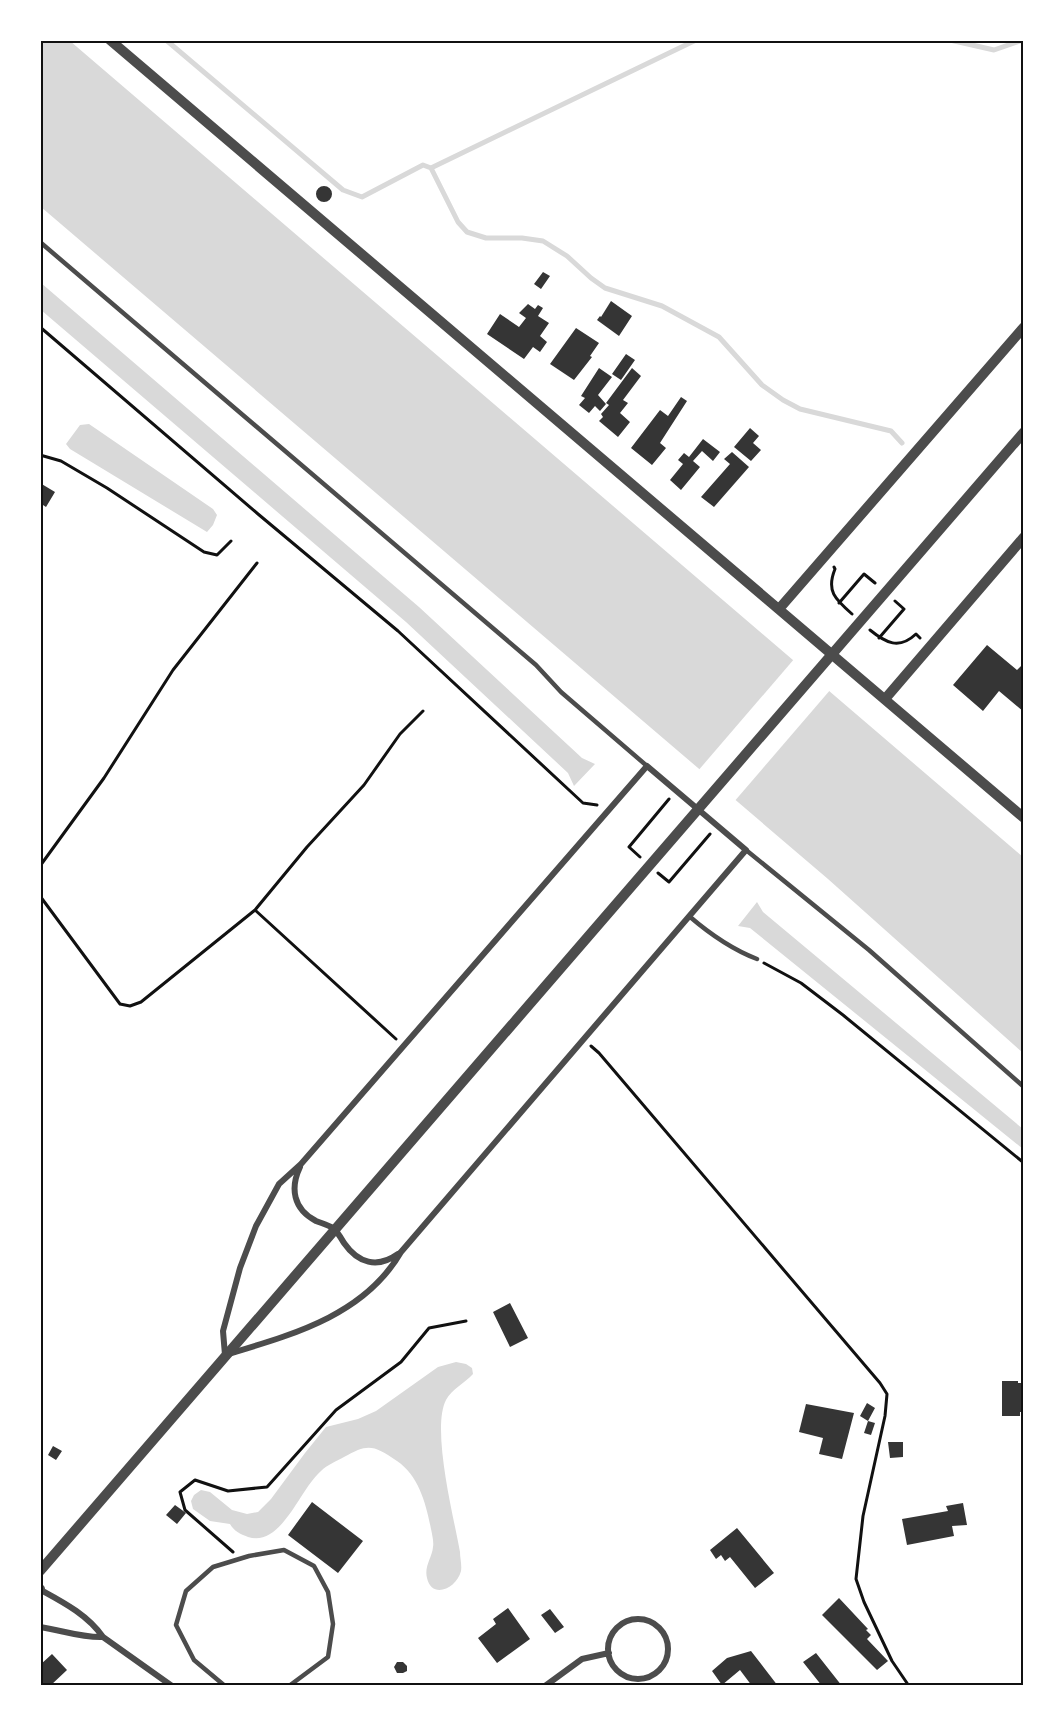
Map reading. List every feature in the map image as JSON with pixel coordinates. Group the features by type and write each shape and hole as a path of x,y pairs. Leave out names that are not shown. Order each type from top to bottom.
{"street":[{"path":"110,40 1023,818"},
{"path":"779,609 1023,327"},
{"path":"40,1570 1023,432"},
{"path":"885,699 1023,537"},
{"path":"647,766 746,850 401,1252 391,1270 369,1293 339,1312 295,1334 225,1355 223,1331 240,1268 256,1226 279,1184 301,1164 647,766"},
{"path":"301,1164 293,1191 296,1203 310,1217 334,1228 355,1256 365,1262 377,1264 390,1260 401,1252"},
{"path":"41,1590 65,1603 95,1625 103,1636 172,1686"},
{"path":"638,1619 657,1626 664,1634 668,1647 663,1666 653,1675 642,1679 622,1674 615,1668 609,1653 609,1643 613,1633 620,1625 629,1620 638,1619"},
{"path":"40,1627 67,1631 89,1638 103,1636"},
{"path":"545,1686 582,1659 609,1653"}],"lane":[{"path":"40,242 536,665 561,692 647,766"},
{"path":"746,850 869,950 1023,1087"},
{"path":"689,916 712,936 734,950 757,959"},
{"path":"225,1686 194,1660 176,1625 186,1591 213,1567 284,1550 314,1566 328,1592 333,1624 328,1657 290,1686"}],"path":[{"path":"40,327 398,631 583,803 611,807"},
{"path":"40,455 61,461 107,488 204,552 217,555 231,541"},
{"path":"823,558 836,569 831,585 833,594 839,603 855,617"},
{"path":"40,866 104,778 173,670 257,563"},
{"path":"839,603 864,574"},
{"path":"879,638 904,609"},
{"path":"863,624 879,638 894,645 903,643 916,634 930,647"},
{"path":"40,896 120,1004 130,1006 141,1002 255,910 307,847 364,785 400,734 423,711"},
{"path":"629,847 677,791"},
{"path":"669,882 717,826"},
{"path":"255,910 404,1047"},
{"path":"757,959 782,970 810,989 1023,1163"},
{"path":"583,1039 607,1062 880,1383 887,1395 885,1416 863,1516 856,1579 864,1602 892,1661 909,1686"},
{"path":"241,1559 185,1510 180,1492 195,1480 228,1491 267,1487 336,1410 401,1362 429,1328 466,1321"}],"shaded area":[{"path":"41,41 70,41 1023,857 1023,1053 828,879 41,207"},
{"path":"41,283 419,607 582,758 595,764 574,786 568,773 406,622 41,310"},
{"path":"89,424 213,509 217,515 207,532 70,449 66,444 80,425"},
{"path":"757,902 763,912 1023,1129 1023,1149 750,928 738,926"},
{"path":"456,1362 472,1368 473,1374 449,1396 442,1413 442,1452 461,1566 459,1577 450,1586 439,1590 434,1589 427,1578 433,1540 427,1510 416,1483 405,1467 376,1449 359,1449 323,1469 280,1526 271,1534 260,1538 242,1535 230,1524 210,1521 193,1509 191,1501 194,1495 201,1490 210,1492 232,1510 247,1514 258,1512 271,1499 326,1427 358,1419 376,1411 438,1367"}],"pier":[{"path":"795,658 831,689 733,803 697,772"}],"building":[{"path":"321,186 327,186 332,194 330,200 321,202 316,197 316,191"},
{"path":"543,272 550,276 541,289 534,284"},
{"path":"611,301 632,316 619,336 597,320"},
{"path":"528,304 535,309 538,305 543,308 538,316 549,323 540,336 547,342 540,352 533,347 524,359 487,334 500,314 519,327 526,318 519,313"},
{"path":"576,328 599,343 590,356 592,357 574,380 550,364"},
{"path":"626,354 635,360 621,380 612,374"},
{"path":"599,368 612,377 598,395 606,404 600,411 595,406 589,413 579,405 585,398 581,396"},
{"path":"632,368 641,376 623,400 628,403 620,413 630,422 618,437 599,421 603,417 601,414 609,405 606,403"},
{"path":"681,397 687,401 660,443 666,448 652,465 631,448 660,410 668,416"},
{"path":"750,428 759,436 753,443 761,450 751,461 734,447"},
{"path":"703,439 720,452 713,461 702,451 693,461 700,467 681,490 670,480 683,464 678,460 684,453 689,457"},
{"path":"732,452 749,467 714,507 701,497 730,464 724,459"},
{"path":"40,483 55,492 46,507 40,503"},
{"path":"987,645 1017,670 1024,663 1024,712 999,691 983,711 953,685"},
{"path":"510,1303 528,1338 510,1347 493,1312"},
{"path":"1002,1381 1024,1383 1024,1412 1020,1412 1020,1416 1002,1416"},
{"path":"867,1403 875,1408 868,1421 860,1416"},
{"path":"806,1404 854,1413 842,1459 819,1454 823,1438 799,1432"},
{"path":"868,1421 875,1423 871,1435 864,1433"},
{"path":"888,1442 903,1442 903,1457 890,1458"},
{"path":"53,1446 62,1451 56,1460 48,1455"},
{"path":"312,1502 363,1541 338,1573 288,1535"},
{"path":"963,1503 967,1525 952,1526 954,1536 907,1545 902,1519 948,1511 946,1506"},
{"path":"175,1505 186,1513 177,1524 166,1515"},
{"path":"737,1528 774,1573 755,1588 730,1557 725,1561 721,1555 716,1559 710,1550"},
{"path":"839,1598 868,1629 866,1630 871,1635 867,1639 888,1661 877,1670 822,1615"},
{"path":"508,1608 530,1639 497,1663 478,1638 496,1624 493,1619"},
{"path":"550,1609 564,1627 555,1633 541,1615"},
{"path":"751,1651 778,1686 752,1686 740,1670 722,1685 712,1671 727,1658"},
{"path":"816,1653 842,1686 822,1686 803,1662"},
{"path":"52,1654 67,1670 50,1686 40,1686 42,1677 40,1665"},
{"path":"397,1662 403,1662 407,1666 407,1671 397,1673 394,1667"}],"waterway":[{"path":"166,40 343,190 362,197 423,165 431,168 458,222 467,232 486,238 522,238 543,241 567,256 605,288 662,306 719,337 762,385 783,400 800,409 891,431 902,443"},
{"path":"431,168 696,40"},
{"path":"950,40 994,50 1023,40"}]}
